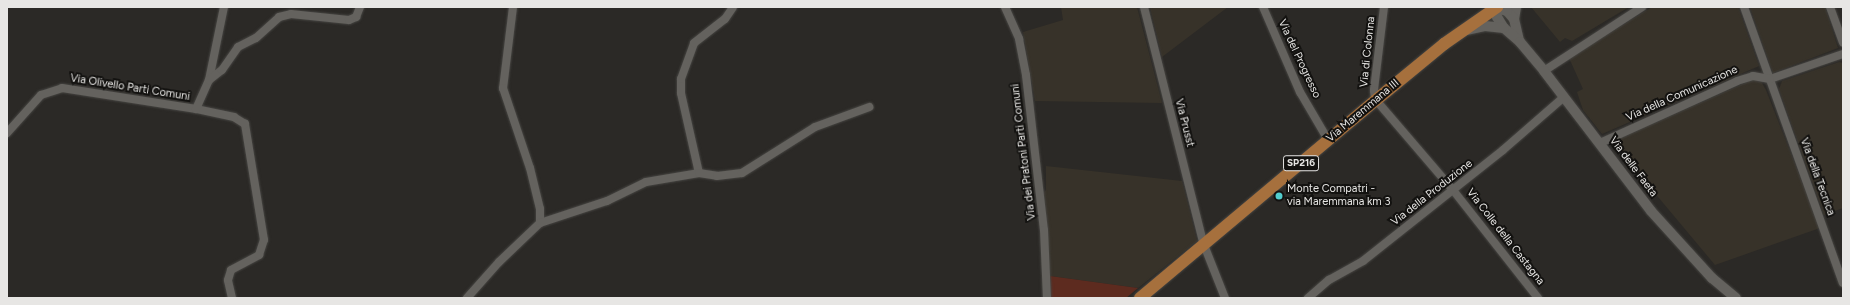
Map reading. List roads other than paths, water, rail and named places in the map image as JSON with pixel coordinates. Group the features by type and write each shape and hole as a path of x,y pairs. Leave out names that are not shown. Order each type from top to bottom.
{"main road":[{"name":"Via Maremmana III","path":"1140,298 1376,100 1464,30 1497,7"}],"street":[{"path":"209,80 224,7"},
{"name":"Via Olivello Parti Comuni","path":"196,109 209,80 222,70 238,47 256,38 279,17 291,14 349,20 356,17 360,7"},
{"path":"513,7 503,88 530,168 540,212 540,223"},
{"path":"699,173 681,93 681,79 694,43 725,19 733,7"},
{"name":"Via dei Pratoni Parti Comuni","path":"1005,7 1019,39 1026,75 1044,230 1047,298"},
{"name":"Via Prusst","path":"1144,7 1204,245 1225,298"},
{"name":"Via del Progresso","path":"1263,7 1300,92 1328,140"},
{"name":"Via di Colonna","path":"1376,100 1374,90 1384,7"},
{"path":"1504,28 1497,17 1497,7 1507,11 1514,19"},
{"path":"1516,7 1514,19 1520,42"},
{"path":"1544,71 1642,7"},
{"path":"1744,7 1770,79 1843,54"},
{"path":"1830,7 1843,43"},
{"path":"1464,30 1485,26 1504,28"},
{"name":"Via delle Faeta","path":"1504,28 1520,42 1544,71 1651,211 1712,278 1736,298"},
{"name":"Via della Comunicazione","path":"1600,143 1737,81 1753,76 1770,79"},
{"name":"Via della Tecnica","path":"1770,79 1843,283"},
{"name":"Via Olivello Parti Comuni","path":"7,133 41,95 62,88 196,109 237,118 243,121 247,130 254,191 264,243 256,257 230,270 228,280 232,298"},
{"name":"Via della Produzione","path":"1308,298 1329,280 1363,261 1453,190 1564,97"},
{"name":"Via Colle della Castagna","path":"1376,100 1453,190 1538,298"},
{"path":"468,298 499,262 540,223 607,201 641,184 699,173 717,176 742,173 820,124 870,107"}],"place":[{"name":"Monte Compatri - via Maremmana km 3","path":"1279,196"}]}
